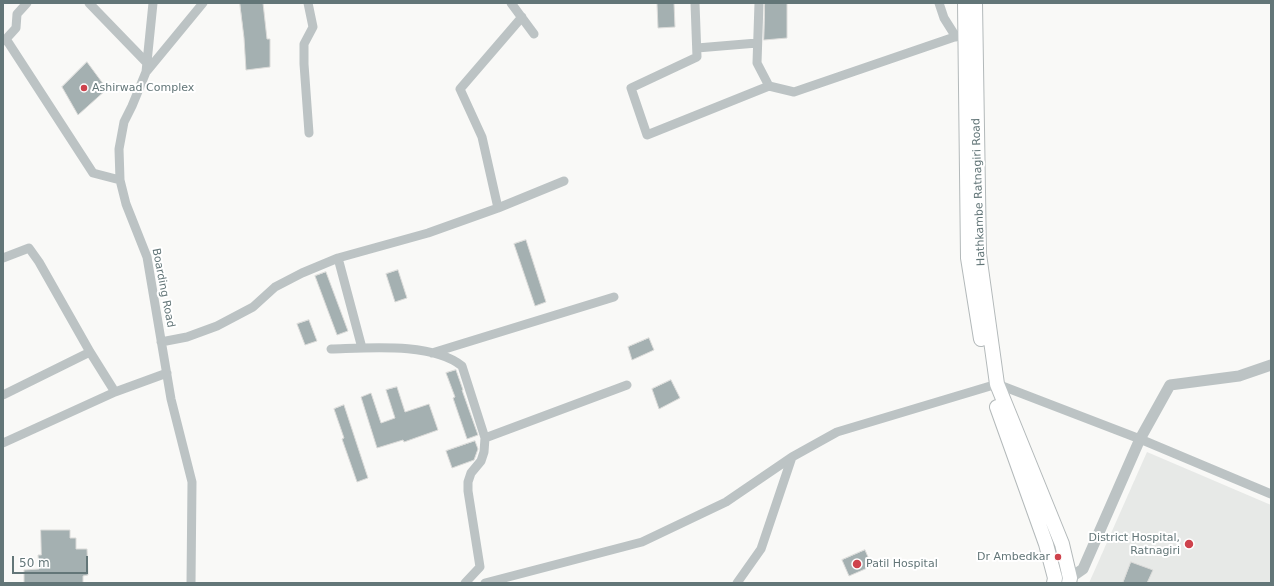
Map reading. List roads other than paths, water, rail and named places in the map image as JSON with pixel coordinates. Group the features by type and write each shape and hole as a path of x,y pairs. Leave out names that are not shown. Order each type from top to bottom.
{"main road":[{"path":"965,3 966,33"},
{"name":"Hathkambe Ratnagiri Road","path":"975,3 966,33 979,254 993,385 1062,544 1070,580"},
{"path":"993,385 1046,544 1054,580"}],"street":[{"path":"27,3 17,14 16,28 5,40 93,173 120,180"},
{"path":"89,3 129,46 146,67 203,3"},
{"name":"Boarding Road","path":"153,3 146,67 132,106 124,122 120,149 120,180 126,204 147,257 171,399 192,482 191,583"},
{"path":"308,3 313,27 304,44 309,134"},
{"path":"511,3 534,34"},
{"path":"695,3 697,57 631,88 647,135 769,86 794,92 966,33"},
{"path":"759,3 757,62 769,86"},
{"path":"938,3 944,18 966,33"},
{"path":"498,208 482,137 460,89 522,17"},
{"path":"697,48 758,43"},
{"path":"129,46 149,48"},
{"path":"162,342 187,337 217,326 253,307 275,287 302,273 338,258 428,233 498,208 564,181"},
{"path":"3,258 28,248 39,262 90,352 115,392"},
{"path":"338,258 362,348"},
{"path":"432,353 614,297"},
{"path":"331,349 395,348 432,353 456,361 462,366 485,438 484,452 481,462 471,473 468,482 480,567 465,583"},
{"path":"3,395 90,352"},
{"path":"1054,580 1070,580 1083,569 1140,439 1170,384 1239,376 1271,365"},
{"path":"3,443 115,392 167,374"},
{"path":"485,438 626,385"},
{"path":"485,583 642,542 726,502 792,457 837,432 993,385 1140,439 1271,494"},
{"path":"737,583 761,549 792,457"}],"place":[{"name":"Ashirwad Complex","path":"84,88"},
{"name":"District Hospital, Ratnagiri","path":"1189,544"},
{"name":"Dr Ambedkar","path":"1058,557"},
{"name":"Patil Hospital","path":"857,564"}]}
